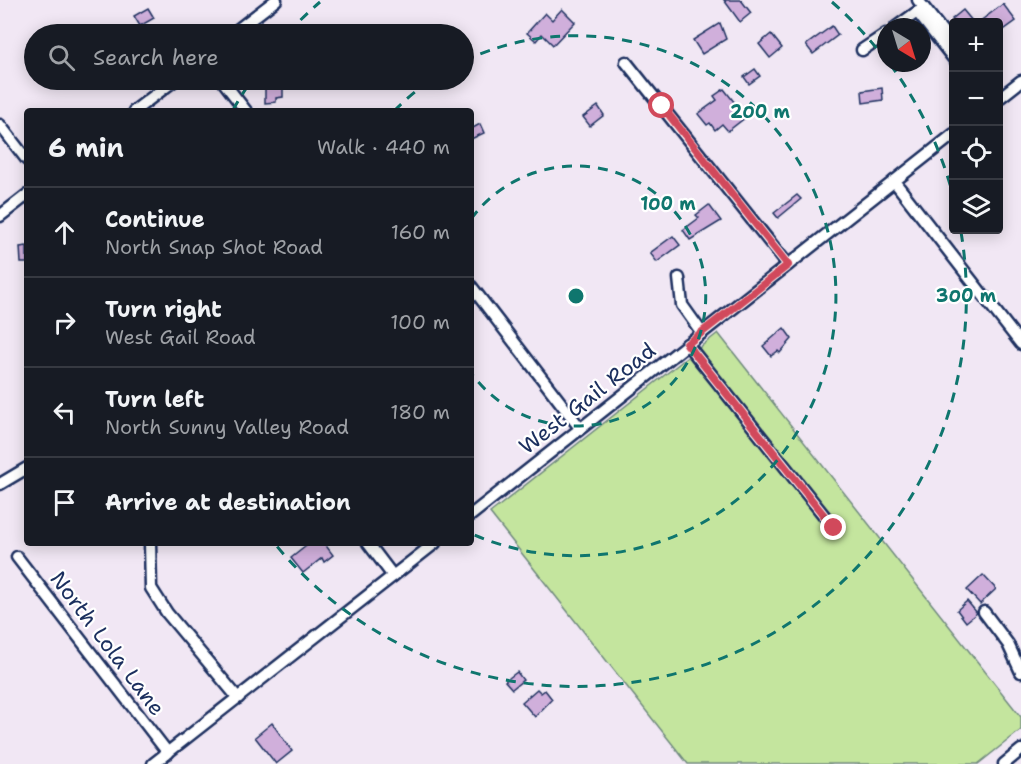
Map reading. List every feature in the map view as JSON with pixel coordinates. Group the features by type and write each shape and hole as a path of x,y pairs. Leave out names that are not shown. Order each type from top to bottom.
{"street":[{"path":"245,24 276,0"},
{"path":"918,0 949,40"},
{"path":"909,18 917,12 922,18"},
{"path":"931,30 949,53"},
{"path":"862,50 877,40"},
{"path":"626,62 788,265"},
{"path":"1003,96 1021,81"},
{"path":"138,108 162,90"},
{"path":"230,90 244,108"},
{"path":"0,125 24,156"},
{"name":"West Gail Road","path":"474,512 949,138"},
{"path":"894,181 1021,344"},
{"path":"0,216 24,197"},
{"path":"679,278 682,305 702,333"},
{"path":"474,290 580,428"},
{"path":"687,344 834,528"},
{"path":"0,484 24,470"},
{"path":"150,546 151,588 167,613 238,698"},
{"path":"370,546 393,576"},
{"path":"153,764 431,546"},
{"name":"North Lola Lane","path":"17,557 168,753"},
{"path":"984,612 1008,644 1021,672"},
{"path":"1004,764 1021,750"}],"green space":[{"path":"718,333 1021,717 1021,730 978,764 688,764 490,513"}],"building":[{"path":"724,0 741,0 751,13 740,22"},
{"path":"1003,4 1016,21 1003,30 1003,18 984,18"},
{"path":"148,8 154,18 139,24 134,16"},
{"path":"562,9 575,22 553,45 542,34 536,41 527,33 545,13 552,20"},
{"path":"963,10 970,18 953,18"},
{"path":"720,23 726,39 702,54 693,40"},
{"path":"832,26 838,35 813,54 806,45"},
{"path":"771,34 782,48 770,58 759,44"},
{"path":"755,69 760,76 749,84 744,77"},
{"path":"882,88 883,100 863,103 862,91"},
{"path":"724,89 746,117 728,131 722,124 715,130 710,123 707,125 698,114 717,100 714,96"},
{"path":"265,90 283,90 283,97 276,98 276,102 265,103"},
{"path":"598,106 604,115 590,126 583,117"},
{"path":"480,124 484,133 474,138 474,127"},
{"path":"797,195 801,199 778,218 774,213"},
{"path":"709,205 721,221 690,240 683,230 699,218 696,215"},
{"path":"673,236 680,245 657,262 650,253"},
{"path":"24,246 24,263 21,263 20,247"},
{"path":"784,328 792,339 780,353 778,351 771,356 763,346"},
{"path":"306,546 326,546 333,555 324,562 322,558 303,573 291,558"},
{"path":"983,575 996,589 980,604 967,590"},
{"path":"967,601 977,613 966,622 957,610"},
{"path":"517,672 523,680 512,689 505,681"},
{"path":"537,689 541,693 545,690 552,699 535,717 522,702"},
{"path":"272,723 292,751 276,764 255,737"}],"route":[{"path":"662,106 788,265 687,344 834,528"}]}
